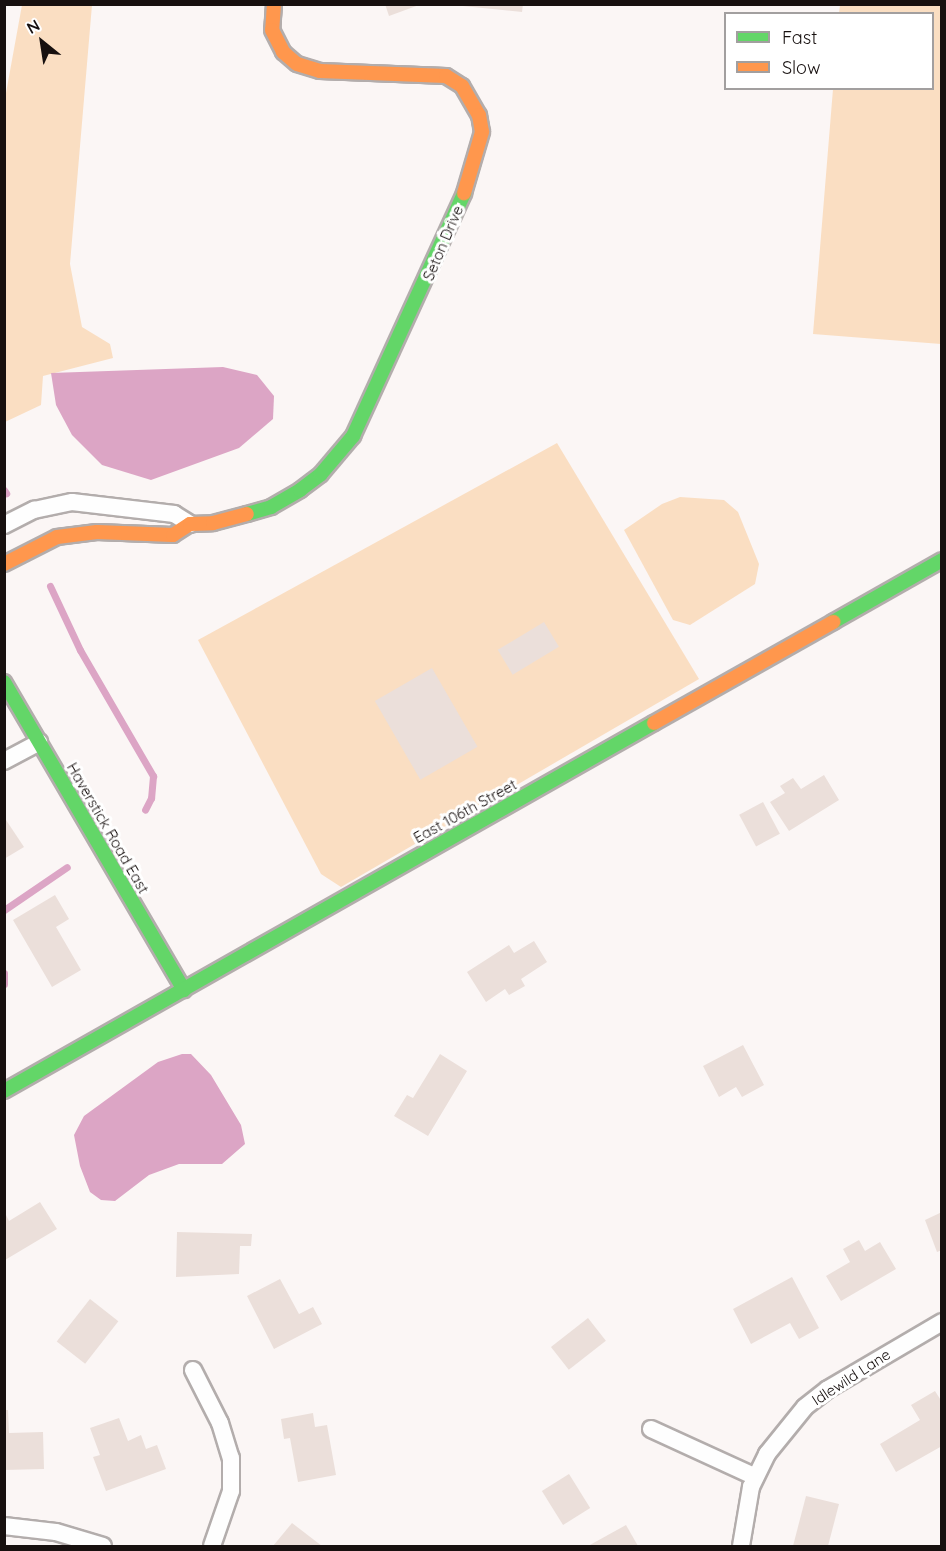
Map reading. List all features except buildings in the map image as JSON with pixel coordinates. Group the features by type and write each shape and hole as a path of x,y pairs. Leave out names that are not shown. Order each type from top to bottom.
{"street":[{"name":"Seton Drive","path":"4,564 57,537 97,532 173,535 190,524 232,519 271,507 321,474 353,436 404,330 467,187 479,150 479,115 462,86 446,76 321,70 297,64 283,52 272,30 274,4"},
{"name":"Seton Drive","path":"4,525 34,510 72,502 174,514 190,524"},
{"name":"East 106th Street","path":"4,1091 942,560"},
{"name":"Haverstick Road East","path":"4,682 184,990"},
{"path":"4,761 39,742"},
{"name":"Idlewild Lane","path":"741,1546 741,1530 756,1477 766,1454 805,1407 828,1389 942,1322"},
{"path":"193,1370 220,1423 231,1458 231,1491 212,1546"},
{"path":"651,1429 756,1477"},
{"path":"4,1526 56,1532 103,1546"}],"shaded area":[{"path":"22,5 92,5 70,264 82,327 110,344 113,358 43,376 41,405 5,422 4,104"},
{"path":"840,5 941,5 941,344 813,334 833,90 934,90 934,12 839,12"},
{"path":"223,367 257,375 274,396 273,419 239,448 151,480 102,465 72,435 56,405 51,373"},
{"path":"557,443 699,679 341,887 321,874 198,640"},
{"path":"680,497 724,500 738,512 759,564 755,584 690,625 673,620 624,530 662,504"},
{"path":"182,1054 191,1054 211,1075 241,1125 245,1144 222,1164 179,1164 149,1175 115,1201 101,1200 90,1192 80,1166 74,1135 84,1116 158,1062"}],"waterway":[{"path":"50,586 80,650 153,776 151,798 145,810"},
{"path":"4,910 67,867"},
{"path":"4,973 4,984"}],"traffic: fast":[{"path":"247,514 271,507 300,490 321,474 353,436 464,193"},
{"path":"833,622 942,560"},
{"path":"4,682 184,990"},
{"path":"4,1091 654,723"}],"traffic: slow":[{"path":"274,4 272,30 283,52 297,64 320,71 446,76 462,86 479,115 482,132 464,193"},
{"path":"4,564 57,537 97,532 173,535 190,524 213,523 247,514"},
{"path":"654,723 833,622"}]}
